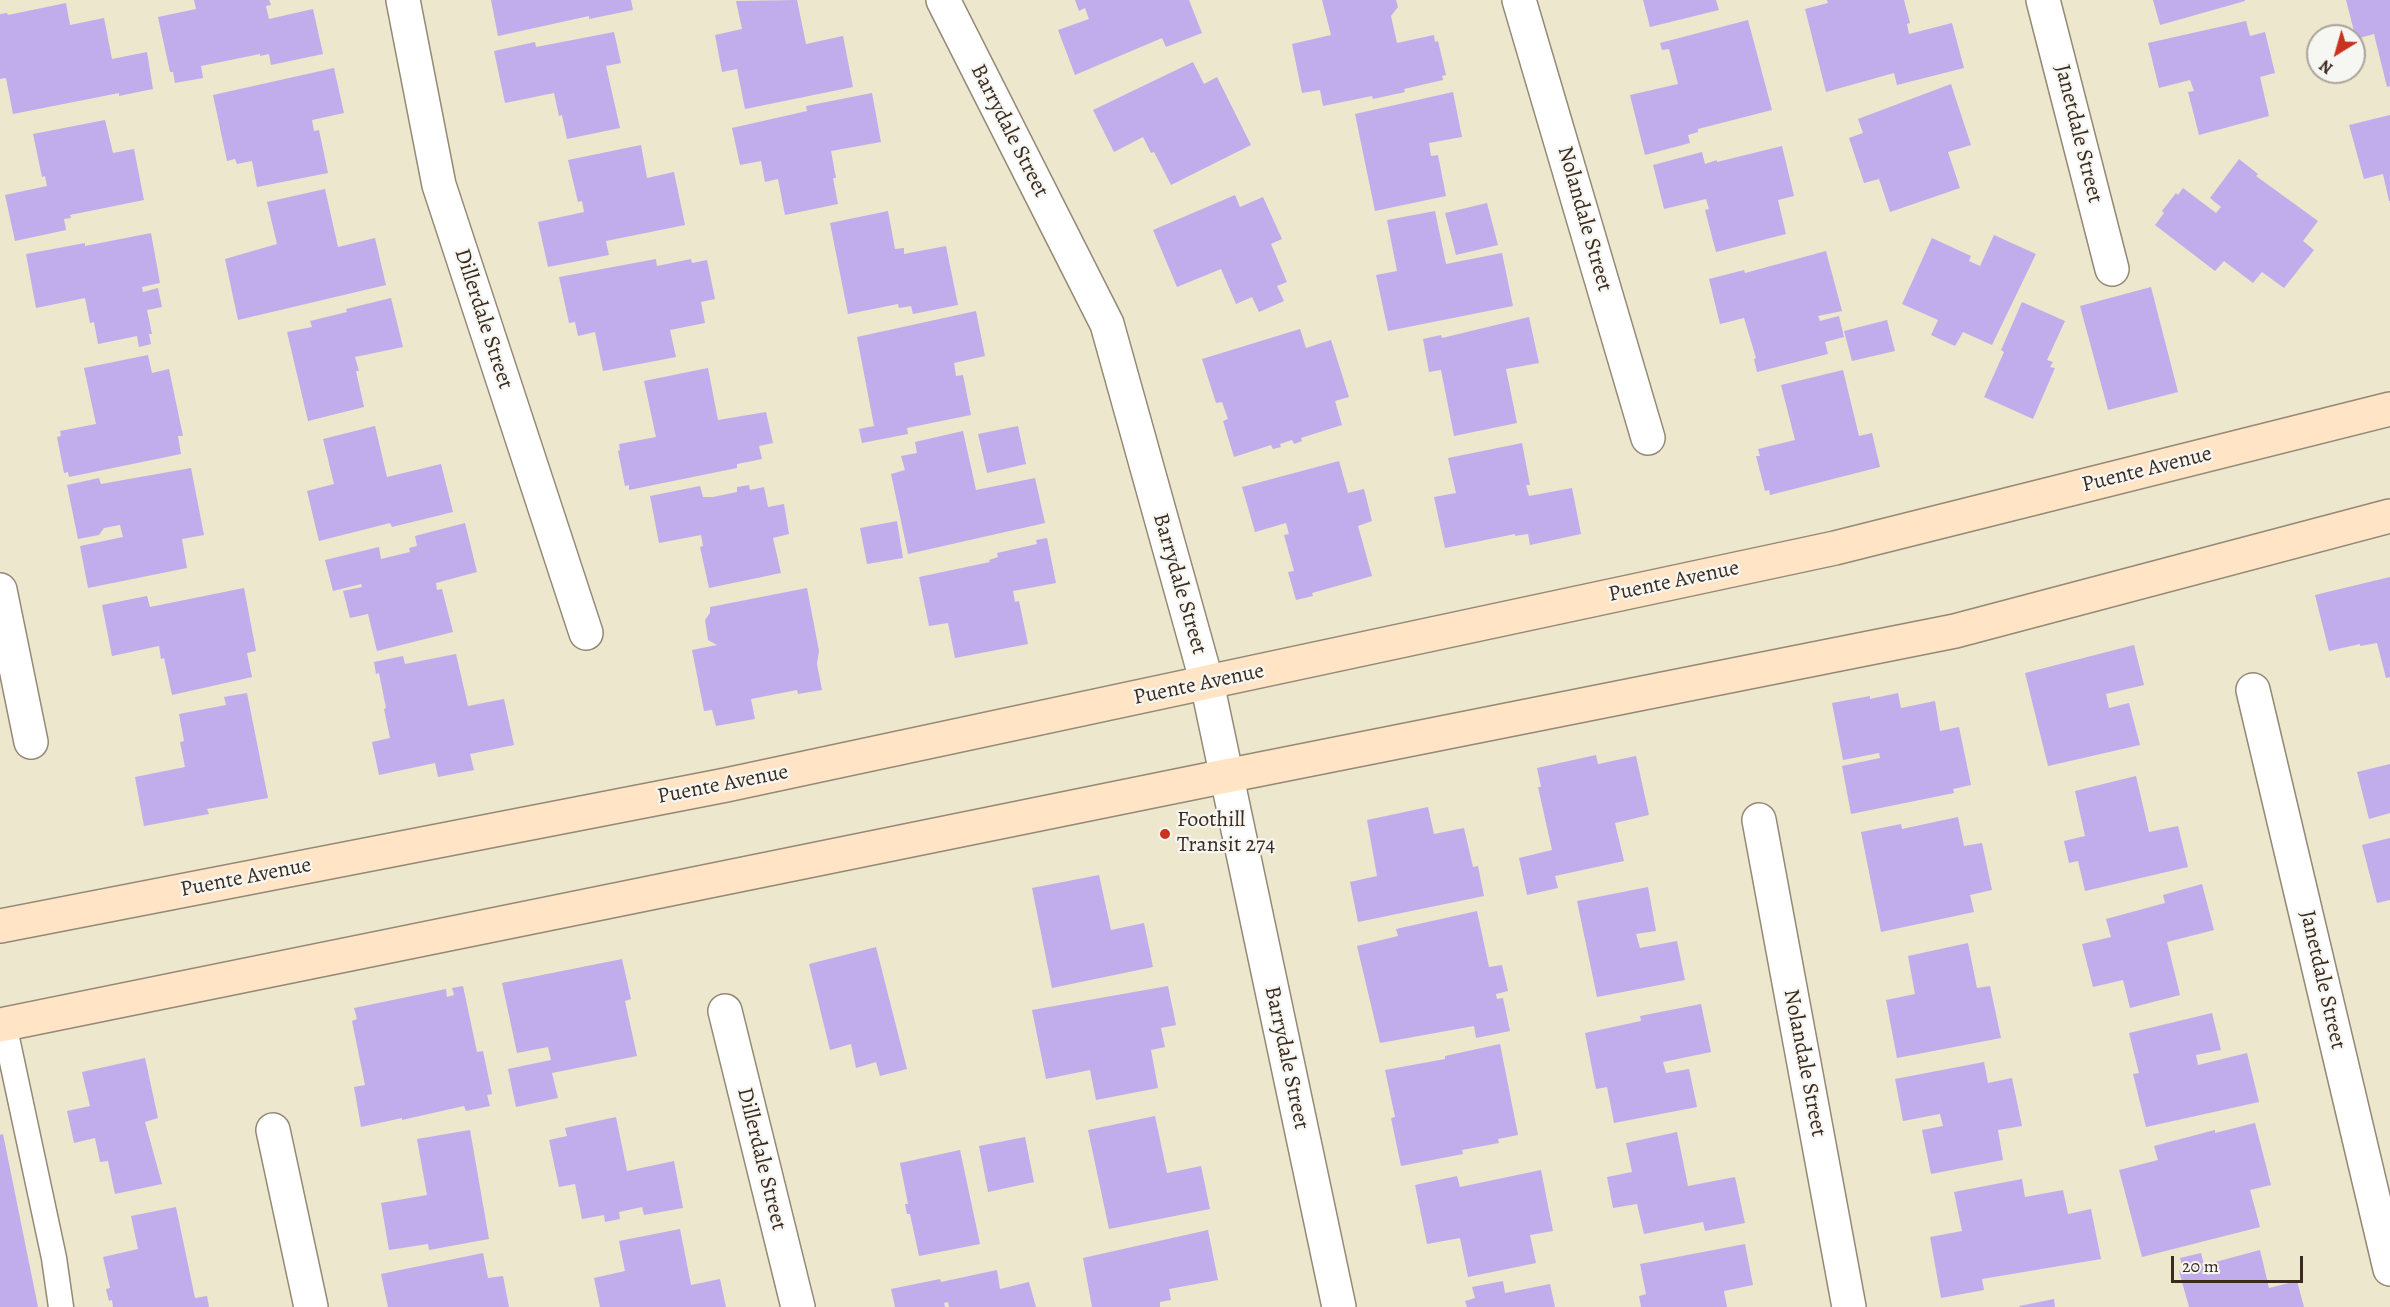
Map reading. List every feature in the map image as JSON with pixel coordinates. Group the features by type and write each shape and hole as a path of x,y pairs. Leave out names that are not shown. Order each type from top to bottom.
{"main road":[{"name":"Puente Avenue","path":"0,926 714,788 1835,548 2390,409"},
{"path":"2,1025 1226,776 1955,631 2390,516"}],"street":[{"name":"Dillerdale Street","path":"403,0 439,185 586,633"},
{"name":"Barrydale Street","path":"943,0 1107,324 1207,683 1339,1307"},
{"name":"Nolandale Street","path":"1519,0 1648,438"},
{"name":"Janetdale Street","path":"2043,0 2112,269"},
{"path":"0,590 31,742"},
{"name":"Janetdale Street","path":"2253,690 2390,1269"},
{"name":"Nolandale Street","path":"1759,819 1850,1307"},
{"name":"Dillerdale Street","path":"725,1011 798,1307"},
{"path":"273,1130 311,1307"}],"lane":[{"path":"2,1025 54,1258 61,1307"}],"building":[{"path":"194,0 269,0 271,5 266,6 269,19 313,9 323,54 271,65 269,54 260,56 260,54 201,66 203,78 175,83 173,72 170,72 158,17 196,9"},
{"path":"491,0 631,0 633,10 589,19 589,16 498,36"},
{"path":"797,0 806,44 843,36 853,87 745,109 737,69 722,72 715,35 742,29 736,1"},
{"path":"1075,0 1189,0 1202,33 1166,47 1162,38 1075,75 1058,30 1089,19 1085,8 1079,11"},
{"path":"1322,0 1396,0 1398,7 1391,16 1397,43 1434,35 1435,42 1438,41 1446,75 1442,76 1443,80 1373,99 1372,96 1323,106 1320,90 1302,93 1292,44 1331,35"},
{"path":"1643,0 1716,0 1719,10 1650,27"},
{"path":"1827,0 1904,0 1910,23 1907,24 1909,34 1952,23 1964,68 1897,85 1894,73 1826,92 1805,9 1828,3"},
{"path":"2153,0 2245,0 2245,1 2160,25"},
{"path":"2346,0 2390,0 2390,86 2387,87 2374,34 2366,36 2366,24 2352,24"},
{"path":"66,3 70,25 104,18 112,59 147,52 153,89 119,96 119,93 13,114 6,78 0,79 0,14 7,13 8,15"},
{"path":"1748,20 1772,110 1698,129 1698,132 1688,135 1690,143 1645,155 1630,95 1678,84 1669,49 1662,50 1660,43"},
{"path":"2246,21 2250,36 2265,32 2275,73 2260,77 2269,116 2199,135 2188,92 2194,91 2190,80 2159,88 2148,43"},
{"path":"614,32 621,63 606,66 620,128 567,139 554,93 505,103 494,51 535,42 536,47"},
{"path":"1193,62 1204,84 1217,77 1251,145 1171,185 1154,152 1151,153 1143,137 1114,152 1093,110"},
{"path":"334,68 344,113 312,120 314,131 319,130 328,173 257,187 252,161 237,164 235,159 227,161 213,95"},
{"path":"1951,84 1971,145 1948,152 1960,188 1890,212 1879,179 1864,183 1849,138 1863,133 1858,119"},
{"path":"1453,92 1462,137 1429,143 1431,156 1438,155 1446,196 1375,211 1355,114"},
{"path":"872,93 881,142 831,151 838,204 785,215 778,179 765,182 761,161 740,165 732,128 807,111 806,106"},
{"path":"2390,115 2389,201 2383,174 2364,179 2349,125"},
{"path":"105,120 113,153 134,149 144,200 70,215 71,218 64,219 66,230 15,241 5,195 47,186 45,176 42,177 33,134"},
{"path":"641,145 647,178 674,172 685,225 606,241 609,255 548,267 538,222 584,212 582,201 578,202 568,160"},
{"path":"1782,146 1794,196 1778,200 1786,234 1716,252 1705,210 1709,209 1706,199 1664,209 1653,165 1702,152 1705,164"},
{"path":"2239,159 2258,174 2256,176 2318,221 2303,241 2314,250 2284,288 2262,272 2253,283 2224,261 2215,271 2155,225 2164,213 2162,211 2183,188 2216,213 2221,207 2210,198"},
{"path":"325,189 338,247 375,238 386,285 238,320 225,259 277,244 267,202"},
{"path":"1235,195 1240,207 1263,197 1282,239 1271,244 1287,282 1277,286 1284,301 1259,312 1252,297 1236,304 1221,269 1177,287 1153,230"},
{"path":"1487,203 1498,245 1456,255 1445,213"},
{"path":"888,211 895,249 904,248 904,254 946,246 958,305 913,314 911,306 899,308 898,304 848,314 830,223"},
{"path":"1435,211 1446,264 1502,253 1513,306 1388,331 1376,275 1397,271 1387,220"},
{"path":"151,233 160,283 142,287 143,292 158,288 162,307 147,310 152,334 149,334 151,344 139,347 137,336 98,344 94,322 90,323 85,298 36,308 26,254 85,243 85,246"},
{"path":"1994,235 2036,254 1992,345 1963,332 1955,346 1931,335 1938,320 1902,304 1932,238 1971,256 1969,261 1980,266"},
{"path":"1826,251 1842,311 1818,316 1820,321 1839,316 1844,337 1825,342 1828,354 1757,372 1754,359 1756,358 1744,318 1720,324 1709,279 1744,270 1745,273"},
{"path":"656,259 657,266 691,259 692,263 707,260 715,299 701,302 705,323 670,330 676,357 603,371 595,332 578,336 575,322 569,323 559,277"},
{"path":"2151,287 2178,392 2108,410 2080,306"},
{"path":"391,298 403,347 355,357 364,407 308,421 287,332 312,327 310,321 347,312 346,309"},
{"path":"2022,302 2065,321 2047,360 2053,362 2050,367 2055,368 2033,419 1984,397 2004,352 2001,350"},
{"path":"976,311 985,356 954,363 956,376 963,375 971,415 907,428 908,434 862,443 859,429 874,426 857,337"},
{"path":"1529,317 1539,363 1506,369 1517,423 1454,436 1441,370 1429,372 1423,339 1441,335 1442,338"},
{"path":"1887,320 1895,351 1852,361 1844,331"},
{"path":"1300,329 1306,348 1331,340 1349,397 1335,401 1342,425 1301,438 1302,441 1294,444 1292,440 1280,444 1281,447 1273,449 1271,445 1234,457 1223,421 1228,419 1222,402 1216,403 1202,359"},
{"path":"148,355 152,373 169,369 183,436 178,436 181,454 69,477 68,472 64,473 57,437 61,436 60,431 96,424 84,368"},
{"path":"708,368 718,420 766,412 773,443 759,446 762,459 737,464 737,468 629,490 629,485 625,486 618,451 620,450 619,444 656,437 644,381"},
{"path":"1843,370 1859,436 1872,433 1880,467 1770,495 1769,490 1765,491 1756,456 1760,456 1758,449 1795,440 1781,385"},
{"path":"375,426 387,477 441,464 453,512 392,527 390,523 319,541 307,491 334,484 323,439"},
{"path":"1018,426 1026,464 987,473 978,434"},
{"path":"963,431 976,490 1035,478 1045,523 908,554 891,474 905,470 901,456 917,453 915,442"},
{"path":"1522,443 1530,485 1526,485 1529,496 1572,488 1581,534 1530,545 1528,534 1515,536 1515,534 1445,548 1434,497 1456,493 1448,458"},
{"path":"1339,461 1348,493 1364,489 1372,521 1358,526 1372,576 1312,593 1313,596 1296,600 1288,572 1294,571 1284,535 1289,534 1286,523 1255,532 1242,487"},
{"path":"191,468 204,535 182,539 187,568 88,588 80,546 123,537 120,525 104,528 99,535 78,539 67,485 99,478 101,484"},
{"path":"749,485 750,490 764,487 768,507 784,504 789,534 773,538 781,573 709,588 700,547 703,546 701,535 659,543 650,496 700,486 703,497 713,497 737,492 737,487"},
{"path":"897,521 903,558 867,564 860,528"},
{"path":"465,523 477,572 436,583 437,590 442,589 453,632 377,651 368,614 350,618 343,591 362,587 361,584 333,591 325,560 379,547 381,559 410,552 409,548 417,546 415,536"},
{"path":"1047,538 1056,583 1013,591 1015,602 1019,601 1028,644 955,658 948,623 929,626 919,577 990,562 989,560 998,557 997,553 1037,544 1036,540"},
{"path":"2390,577 2390,677 2386,678 2377,643 2360,646 2360,644 2329,651 2315,595"},
{"path":"244,588 256,651 247,653 252,677 172,695 159,646 112,656 102,605 147,596 150,607"},
{"path":"807,588 819,651 817,664 822,690 798,694 797,690 751,699 755,719 716,726 712,710 704,711 692,650 717,645 708,640 705,620 710,613 710,607"},
{"path":"2134,645 2144,685 2106,694 2109,708 2129,703 2140,745 2048,766 2025,673"},
{"path":"456,654 468,706 504,699 514,745 470,754 474,770 438,777 435,763 379,775 372,742 390,738 379,673 376,674 374,662 403,656 405,664"},
{"path":"247,693 268,798 207,809 209,814 144,826 135,777 185,767 180,742 184,741 179,714 226,705 224,697"},
{"path":"1898,693 1901,708 1935,701 1940,731 1959,727 1971,785 1953,789 1954,793 1851,814 1842,766 1880,758 1879,753 1843,760 1832,703"},
{"path":"1596,755 1598,764 1636,756 1649,815 1615,823 1624,861 1555,876 1558,888 1527,895 1519,858 1552,850 1538,787 1541,787 1537,768"},
{"path":"2390,764 2390,813 2369,819 2357,772"},
{"path":"2136,776 2149,832 2178,826 2188,867 2085,891 2078,861 2069,863 2064,841 2085,836 2075,791"},
{"path":"1428,807 1434,834 1464,828 1473,867 1478,866 1484,896 1358,922 1350,882 1377,876 1367,820"},
{"path":"1958,817 1964,846 1982,843 1992,890 1970,895 1974,912 1881,932 1861,832 1901,824 1902,829"},
{"path":"2390,838 2390,900 2377,903 2362,845"},
{"path":"1099,875 1111,930 1144,923 1153,967 1052,988 1032,888"},
{"path":"2202,884 2214,930 2167,942 2180,995 2130,1008 2123,980 2093,987 2082,944 2111,937 2106,919 2165,903 2163,895"},
{"path":"1648,887 1656,931 1636,934 1640,948 1677,941 1685,980 1597,997 1577,901"},
{"path":"1477,911 1489,967 1502,965 1508,991 1496,994 1497,999 1503,998 1510,1031 1476,1038 1474,1026 1380,1043 1357,946 1398,936 1396,929"},
{"path":"1968,943 1977,988 1990,986 2001,1038 1897,1058 1886,1000 1915,994 1908,956"},
{"path":"876,947 907,1069 880,1076 876,1062 856,1068 851,1044 830,1050 809,964"},
{"path":"622,959 631,999 625,1001 637,1056 552,1073 558,1098 516,1107 508,1069 551,1060 548,1047 517,1053 502,983"},
{"path":"463,986 477,1052 483,1051 492,1094 487,1095 490,1106 466,1111 464,1106 361,1127 354,1087 365,1085 352,1021 357,1019 354,1008 446,989 447,997 454,995 452,988"},
{"path":"1168,986 1176,1025 1161,1028 1165,1047 1151,1050 1158,1088 1096,1100 1090,1070 1046,1079 1032,1010"},
{"path":"1701,1004 1711,1052 1663,1062 1666,1073 1689,1069 1697,1107 1614,1123 1607,1087 1596,1089 1585,1033 1641,1021 1640,1016"},
{"path":"2212,1013 2221,1050 2196,1055 2198,1065 2247,1053 2259,1102 2146,1127 2133,1074 2139,1073 2129,1033"},
{"path":"1500,1044 1518,1135 1498,1139 1499,1143 1462,1150 1463,1154 1401,1166 1391,1118 1395,1117 1385,1070 1445,1059 1445,1056"},
{"path":"145,1058 158,1118 145,1122 162,1184 115,1194 108,1161 100,1162 95,1138 74,1143 67,1111 90,1106 82,1072"},
{"path":"1984,1062 1988,1083 2012,1078 2022,1126 1998,1130 2003,1160 1931,1174 1922,1130 1943,1126 1940,1114 1903,1121 1895,1079"},
{"path":"1155,1116 1167,1173 1201,1166 1210,1209 1109,1229 1088,1130"},
{"path":"616,1117 627,1171 674,1161 683,1208 644,1215 642,1207 619,1212 620,1219 605,1222 604,1215 582,1219 575,1184 559,1187 549,1140 567,1136 565,1128"},
{"path":"2255,1123 2271,1185 2250,1190 2260,1227 2142,1257 2119,1170 2158,1160 2154,1146 2215,1130 2215,1133"},
{"path":"470,1130 489,1239 429,1250 428,1244 389,1250 381,1203 427,1195 417,1139"},
{"path":"1677,1132 1688,1186 1735,1177 1745,1223 1705,1231 1703,1222 1644,1234 1637,1204 1613,1208 1607,1177 1632,1172 1626,1143"},
{"path":"3,1134 38,1307 0,1307 0,1135"},
{"path":"1025,1137 1034,1182 988,1192 979,1146"},
{"path":"960,1150 980,1244 919,1256 910,1214 907,1214 905,1204 908,1204 900,1163"},
{"path":"1541,1170 1553,1231 1530,1235 1536,1263 1468,1277 1460,1238 1427,1244 1415,1185 1457,1176 1460,1187"},
{"path":"2022,1179 2025,1197 2063,1190 2068,1214 2091,1209 2101,1259 1982,1279 1984,1290 1941,1298 1930,1237 1962,1231 1954,1192"},
{"path":"176,1207 195,1298 207,1296 209,1307 113,1307 106,1289 110,1288 103,1257 138,1249 131,1216"},
{"path":"680,1229 691,1285 720,1279 726,1307 600,1307 594,1278 625,1271 619,1241"},
{"path":"1208,1230 1218,1280 1169,1289 1171,1300 1160,1302 1160,1307 1092,1307 1083,1258"},
{"path":"1745,1244 1753,1285 1724,1291 1727,1307 1641,1307 1639,1296 1646,1294 1640,1264"},
{"path":"2260,1250 2269,1288 2297,1281 2304,1307 2189,1307 2179,1271 2183,1270 2180,1258 2201,1253 2204,1265"},
{"path":"483,1253 488,1278 503,1276 509,1307 388,1307 381,1274"},
{"path":"997,1270 1000,1289 1029,1282 1036,1307 949,1307 948,1302 944,1303 945,1307 895,1307 891,1289 940,1279 941,1282"},
{"path":"1503,1281 1505,1293 1550,1284 1555,1307 1467,1307 1465,1301 1475,1298 1472,1287"},
{"path":"2054,1299 2055,1307 2019,1306"}],"place":[{"name":"Foothill Transit 274","path":"1165,834"}]}
